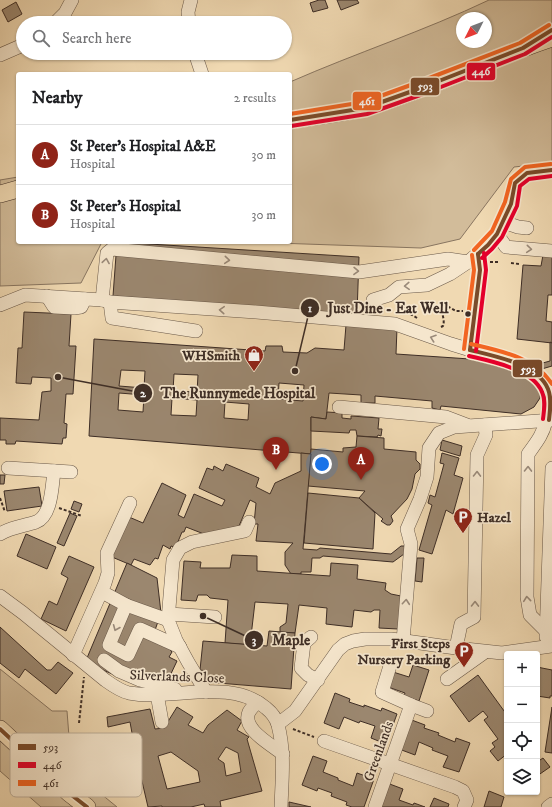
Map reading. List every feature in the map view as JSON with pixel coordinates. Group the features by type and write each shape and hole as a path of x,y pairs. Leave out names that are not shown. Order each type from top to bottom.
{"main road":[{"path":"523,48 552,30"},
{"path":"292,120 365,108 552,38"},
{"path":"0,194 16,190"},
{"path":"0,728 10,737"},
{"path":"74,797 87,807"}],"street":[{"path":"62,16 72,0"},
{"path":"188,16 191,0"},
{"path":"0,54 16,48"},
{"path":"197,60 201,72"},
{"path":"373,300 389,295 398,287 426,285 452,279 463,272 473,258 488,245 497,234 511,204 515,183 527,173 552,170"},
{"path":"503,222 518,227 527,228"},
{"path":"497,234 506,248 552,252"},
{"path":"196,331 112,318 106,301 107,253 112,249 359,272 473,258"},
{"path":"426,285 439,274 473,258"},
{"path":"470,350 480,270 473,258"},
{"path":"400,266 439,274"},
{"path":"0,304 25,295 47,296 395,324 516,364 535,373 547,386 551,403 549,420 528,454 527,597 530,615 546,631"},
{"path":"339,406 446,417 469,426"},
{"path":"403,641 411,544 407,529 420,499 427,477 429,448 439,433 454,427 549,420"},
{"path":"456,648 461,624 474,617 477,455 486,435 485,425"},
{"path":"8,468 71,472"},
{"path":"281,807 283,754 278,724 295,711 335,655 345,644 365,639 403,641 502,653 549,646 546,631 552,468"},
{"path":"0,534 7,530 37,521 44,517 51,495 54,471"},
{"path":"73,655 102,592 108,574 107,553 130,503"},
{"path":"206,692 180,648 169,617 173,560 180,548 192,542 245,531 248,522"},
{"path":"102,592 126,605 169,617 215,617"},
{"name":"Silverlands Close","path":"0,596 23,613 89,668 119,690 128,693 157,694 206,692 241,695 257,702 274,715 278,724"},
{"path":"126,605 109,645 128,655 140,629 180,648"},
{"path":"311,637 304,643 301,668 308,675 318,680"},
{"path":"447,679 485,652"},
{"path":"104,660 119,671 140,680 184,692"},
{"path":"390,666 382,692 411,706 427,711"},
{"path":"157,694 162,722"},
{"path":"257,702 249,713 248,719 251,728 257,735 283,754"},
{"name":"Greenlands","path":"375,807 411,706"},
{"path":"324,741 463,791 467,800 464,807"},
{"path":"548,807 552,804"}],"path":[{"path":"511,263 519,264"},
{"path":"436,326 443,326 444,322 442,311 447,306 456,311 464,311"},
{"path":"404,310 422,321"},
{"path":"0,498 4,512"},
{"path":"48,504 82,516"},
{"path":"79,723 83,682 86,671 89,668"},
{"path":"293,729 324,741"}],"shaded area":[{"path":"489,0 552,0 552,163 514,167 460,239 421,248 292,244 292,81 456,14 456,48 492,48 492,12 462,12"},
{"path":"16,177 16,244 101,244 81,283 0,286 0,180"},
{"path":"0,669 52,711 67,711 69,733 10,733 10,780 0,771"},
{"path":"30,797 105,797 117,807 41,807"}],"building":[{"path":"325,0 328,8 313,12 310,3"},
{"path":"337,0 357,0 359,3 341,10"},
{"path":"16,2 22,14 16,16 8,22 2,10"},
{"path":"117,244 149,244 359,257 357,314 113,296"},
{"path":"543,255 552,256 552,295 548,295 546,321 552,322 552,343 517,339 523,265 541,266"},
{"path":"24,312 71,314 69,346 76,346 73,394 66,394 64,423 67,424 66,438 63,438 62,444 16,441 15,444 6,444 6,440 0,440 0,418 39,420 42,392 51,391 51,378 32,377 31,384 16,383 18,348 22,348"},
{"path":"346,325 397,328 396,354 470,359 514,371 550,361 550,342 552,343 552,366 521,375 540,387 541,392 540,398 534,407 521,414 441,406 440,410 432,408 432,401 375,396 375,403 361,403 361,395 329,393 326,419 311,417 311,454 89,436 94,339 265,351 266,346 282,346 283,352 307,353 315,348 344,350","holes":["121,370 145,371 144,388 119,386","174,374 198,375 197,392 173,391","279,383 304,385 303,401 278,399","119,393 144,395 143,412 118,410","172,398 197,400 196,416 171,415","225,402 249,404 248,420 224,418"]},
{"path":"327,412 342,413 342,418 351,419 351,416 379,418 378,429 382,429 381,436 357,436 356,430 350,430 349,433 311,431 311,417 326,419"},
{"path":"357,436 384,438 384,449 416,452 416,460 420,464 420,469 415,474 412,489 407,499 391,516 393,521 390,525 387,525 381,521 383,519 359,498 365,491 308,486 311,449 343,452 343,448 356,447"},
{"path":"442,440 462,446 460,456 440,450"},
{"path":"301,453 311,454 303,549 317,550 320,548 391,554 401,546 406,546 404,554 393,562 323,556 320,558 312,558 311,572 291,574 285,565 285,552 293,543 256,541 258,524 254,524 256,503 250,500 239,526 204,534 186,527 177,544 174,547 171,546 170,549 163,545 158,559 155,558 150,565 134,559 131,565 112,557 129,517 143,523 162,483 186,495 178,515 184,518 194,494 222,506 225,500 199,488 207,468 213,470 214,466 223,471 226,464 259,478 256,487 270,494 275,483 301,471"},
{"path":"442,453 459,458 454,475 463,478 453,514 446,510 432,554 419,550 432,505 428,503 430,495 435,497 444,464 440,463"},
{"path":"0,475 5,475 4,484 0,484"},
{"path":"39,487 42,506 7,511 4,491"},
{"path":"308,493 359,498 375,513 373,549 304,543"},
{"path":"74,501 82,504 79,512 71,509"},
{"path":"70,513 77,516 64,546 57,543"},
{"path":"26,534 56,547 47,569 17,556"},
{"path":"232,555 257,556 257,571 330,576 331,563 358,565 357,579 386,583 385,590 391,594 401,596 398,629 379,628 380,610 374,610 371,612 354,610 352,627 326,624 327,608 299,605 295,633 280,632 280,627 286,623 288,604 255,602 250,645 225,643 228,600 210,598 207,595 198,595 196,601 181,600 184,561 201,562 200,568 230,568"},
{"path":"69,556 94,567 66,631 41,619 49,601 57,605 68,578 61,574"},
{"path":"417,558 424,558 422,582 415,581"},
{"path":"127,563 157,578 161,613 154,633 172,652 169,657 177,661 168,680 165,680 163,685 147,689 103,670 87,658"},
{"path":"0,627 47,670 51,670 58,662 73,673 56,694 25,669 19,678 0,663"},
{"path":"269,631 295,633 291,689 206,682 207,671 200,670 203,641 267,646"},
{"path":"413,665 429,670 419,701 404,696 405,693 388,687 393,672 409,677"},
{"path":"540,668 552,670 552,696 550,696 550,698 540,696"},
{"path":"478,675 504,711 504,756 498,761 490,751 495,747 492,743 498,739 484,720 488,717 483,711 469,722 450,696"},
{"path":"335,693 350,699 349,702 381,711 382,708 397,714 386,744 371,738 375,726 360,721 359,723 344,717 339,729 324,723"},
{"path":"177,707 193,717 188,725 203,733 208,725 227,710 242,721 237,730 249,737 247,739 262,791 220,801 221,807 205,807 204,804 191,807 148,807 142,781 142,733 132,733 130,722 108,727 107,717 150,709 155,729 164,728","holes":["226,747 238,753 241,772 226,776 224,763 218,759","171,752 198,771 200,782 167,789 158,756"]},
{"path":"552,707 552,753 545,752"},
{"path":"409,719 425,725 424,728 439,733 438,735 455,742 456,738 470,743 459,772 443,767 448,756 432,750 433,748 419,742 415,755 399,749"},
{"path":"313,756 327,761 323,772 353,786 357,773 374,779 364,807 352,807 346,805 347,802 331,796 332,793 318,788 317,791 302,785"},
{"path":"543,758 550,767 540,774 540,760"},
{"path":"387,783 403,789 399,800 425,807 379,807"},
{"path":"489,791 504,797 501,807 484,807"},
{"path":"434,798 449,804 448,807 430,807"},
{"path":"289,802 311,807 289,807"}],"transit line":[{"name":"461","path":"292,114 364,102 520,43 549,25"},
{"name":"593","path":"292,120 365,108 523,48 552,30"},
{"name":"446","path":"292,126 367,114 525,54 552,37"},
{"name":"461","path":"474,250 492,231 505,202 511,179 525,167 551,164"},
{"name":"593","path":"478,254 497,234 511,204 515,183 527,173 552,170"},
{"name":"446","path":"482,258 502,237 517,206 520,186 529,179 552,176"},
{"name":"446","path":"476,351 486,270 484,253"},
{"name":"593","path":"470,350 480,270 478,254"},
{"name":"461","path":"464,349 474,270 472,255"},
{"name":"461","path":"471,344 494,349 527,361 545,375 552,384"},
{"name":"593","path":"470,350 514,362 535,373 543,380 550,397 549,420"},
{"name":"446","path":"469,356 510,367 530,377 537,384 544,398 543,419"},
{"name":"593","path":"0,729 10,738"},
{"name":"593","path":"74,797 87,807"}],"place":[{"name":"Just Dine - Eat Well","path":"295,371"},
{"name":"WHSmith","path":"254,372"},
{"name":"The Runnymede Hospital","path":"58,377"},
{"name":"St Peter's Hospital","path":"276,470"},
{"name":"St Peter's Hospital A&E","path":"361,480"},
{"name":"Hazel","path":"463,534"},
{"name":"Maple","path":"203,616"},
{"name":"First Steps Nursery Parking","path":"464,668"}]}
